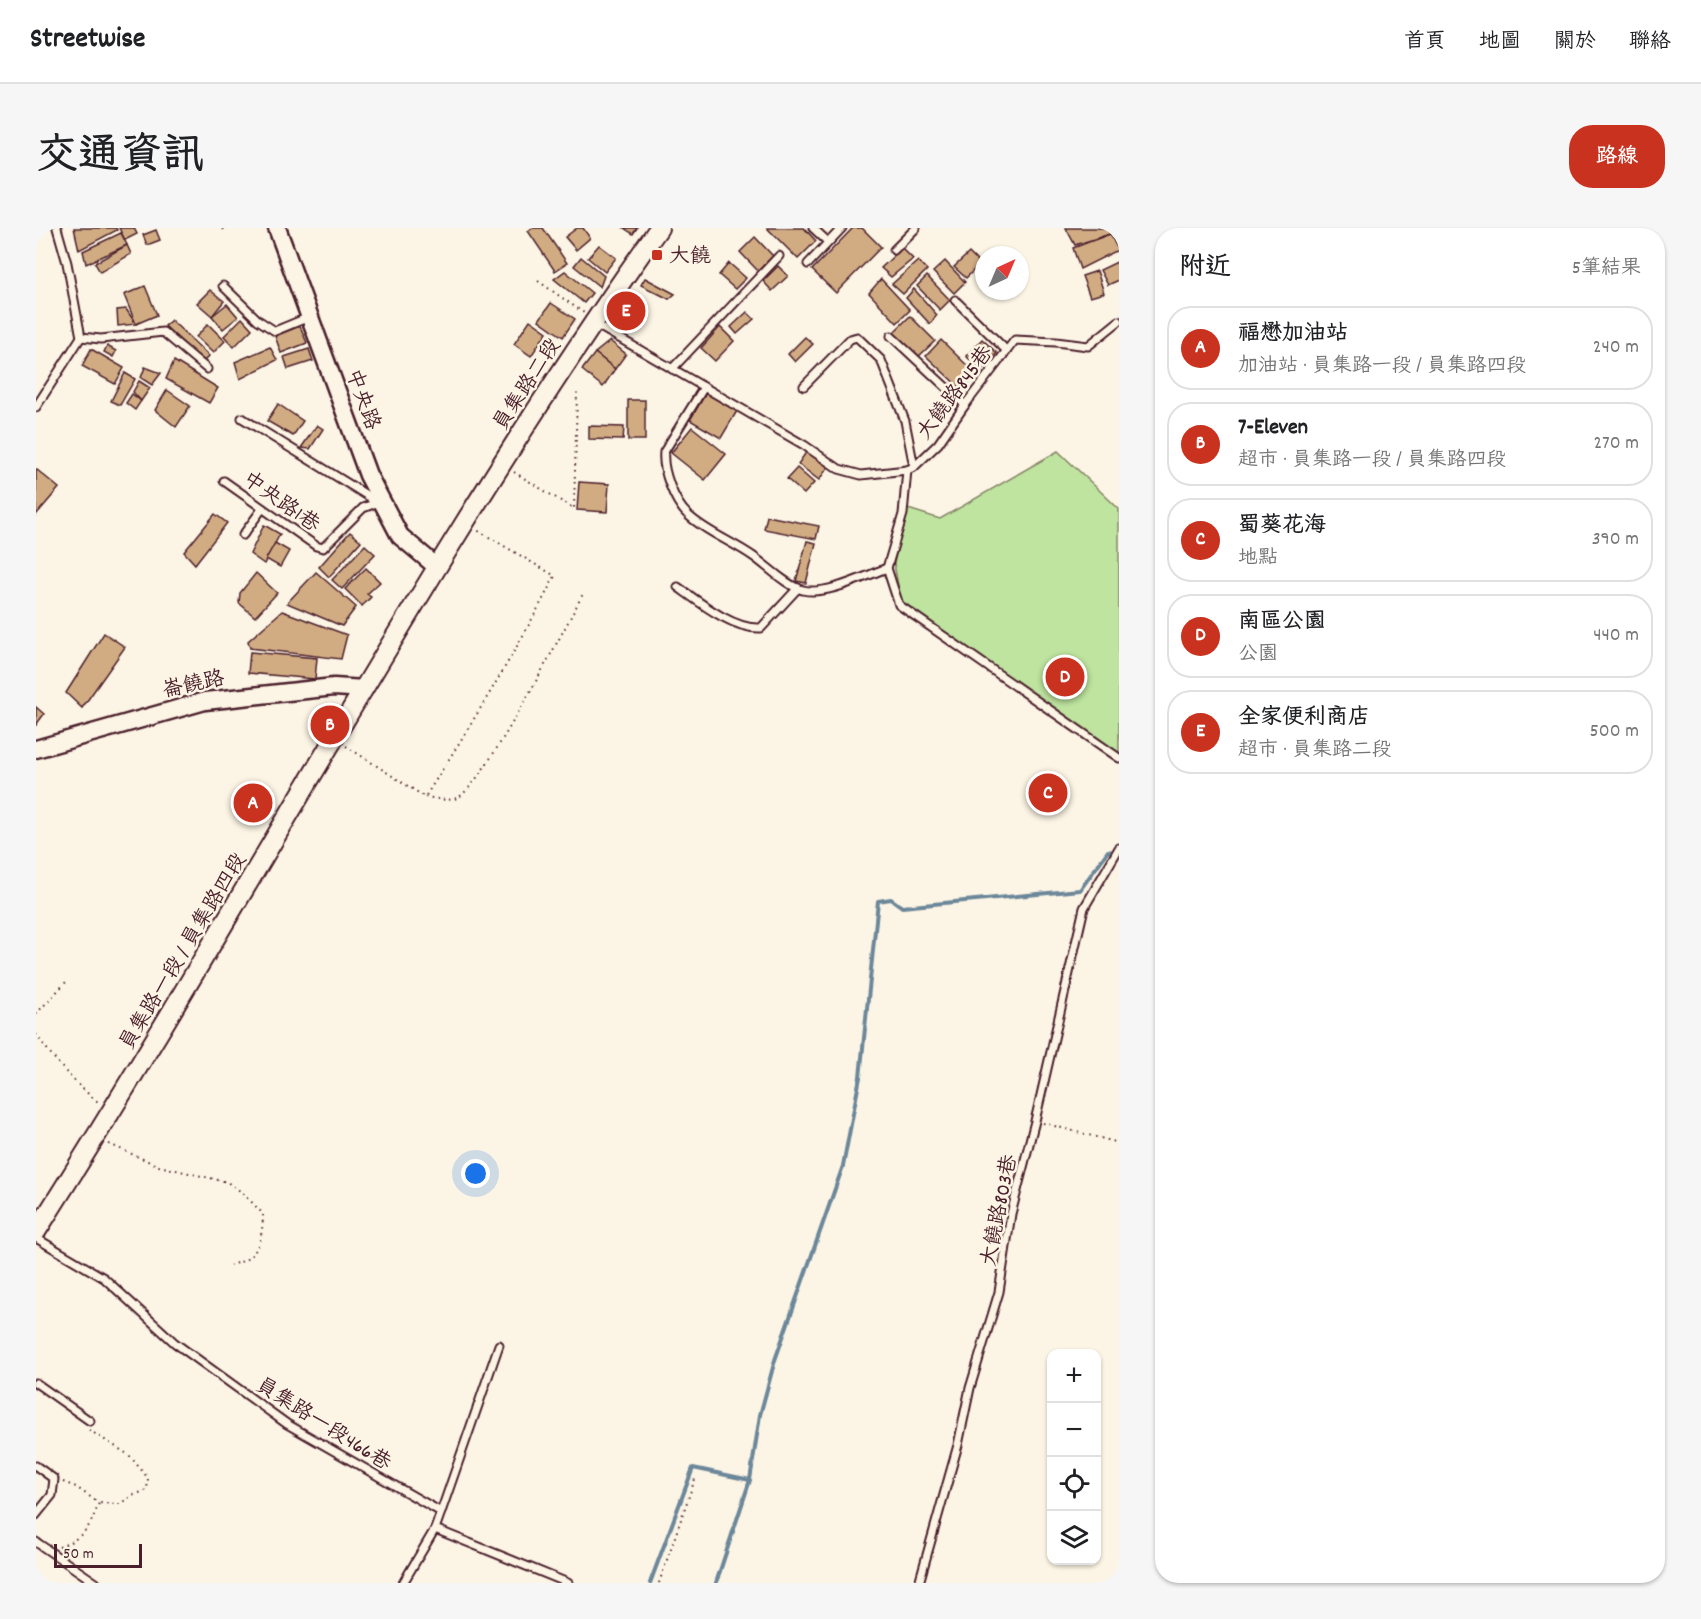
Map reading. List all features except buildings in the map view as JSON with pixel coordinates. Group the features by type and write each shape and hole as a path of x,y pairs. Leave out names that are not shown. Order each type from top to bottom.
{"main road":[{"name":"員集路二段","path":"437,567 592,322 659,228"},
{"name":"員集路一段 / 員集路四段","path":"36,1232 96,1137 437,567"}],"street":[{"name":"中央路","path":"277,228 378,502 400,536 437,567"},
{"name":"崙饒路","path":"36,749 205,700 334,687 364,689"}],"lane":[{"path":"36,407 81,337 67,263 57,228"},
{"path":"813,228 828,242"},
{"path":"808,264 842,228"},
{"path":"894,250 916,228"},
{"path":"672,369 779,256"},
{"path":"223,286 258,320 275,331 310,317"},
{"path":"955,300 1006,350"},
{"name":"大饒路845巷","path":"911,468 938,444 964,405 1015,340 1088,346 1119,321"},
{"path":"592,322 804,445 839,469 861,475 911,468"},
{"path":"81,337 101,339 163,332 207,369"},
{"path":"891,336 964,405"},
{"path":"804,386 850,339 857,337 881,360 905,421 911,468 903,514 886,568 899,605 1119,758"},
{"path":"704,387 664,452 663,462 668,483 687,514 801,590 814,591 845,584 886,568"},
{"path":"242,418 378,502"},
{"name":"中央路1巷","path":"224,481 316,546 323,548 363,508 378,502"},
{"path":"243,535 262,508"},
{"path":"678,587 707,608 752,629 761,628 798,588"},
{"name":"大饒路803巷","path":"919,1583 957,1445 970,1388 999,1292 1011,1214 1084,908 1119,848"},
{"name":"員集路一段466巷","path":"36,1238 105,1278 175,1343 287,1424 441,1512"},
{"path":"402,1583 435,1529 499,1345"},
{"path":"36,1383 90,1421"},
{"path":"36,1466 54,1479 52,1495 36,1515"},
{"path":"435,1529 568,1583"},
{"path":"36,1542 96,1583"}],"path":[{"path":"538,281 583,311 592,322"},
{"path":"501,465 574,509 577,393"},
{"path":"425,797 521,639 555,576 464,523"},
{"path":"335,739 425,797 456,799 467,792 508,729 583,594"},
{"path":"36,1014 67,981"},
{"path":"36,1034 58,1065 75,1083 111,1112"},
{"path":"1035,1121 1119,1143"},
{"path":"96,1137 118,1150 159,1166 226,1182 256,1205 263,1214 259,1243 248,1259 230,1265"},
{"path":"54,1479 76,1487 99,1503 120,1504 131,1496 147,1490 148,1478 129,1455 86,1428 90,1421"},
{"path":"659,1583 696,1476"},
{"path":"49,1551 74,1542 89,1527 99,1503"}],"green space":[{"path":"1058,451 1119,509 1119,753 901,601 894,564 905,508 940,519"}],"waterway":[{"path":"650,1583 693,1468 750,1480 760,1415 775,1360 843,1166 860,1077 878,901 891,899 902,907 1080,890 1108,851 1116,853"},
{"path":"716,1583 750,1480"}],"place":[{"name":"大饒","path":"657,255"},
{"name":"全家便利商店","path":"626,311"},
{"name":"南區公園","path":"1065,677"},
{"name":"7-Eleven","path":"330,725"},
{"name":"蜀葵花海","path":"1048,793"},
{"name":"福懋加油站","path":"253,803"}]}
